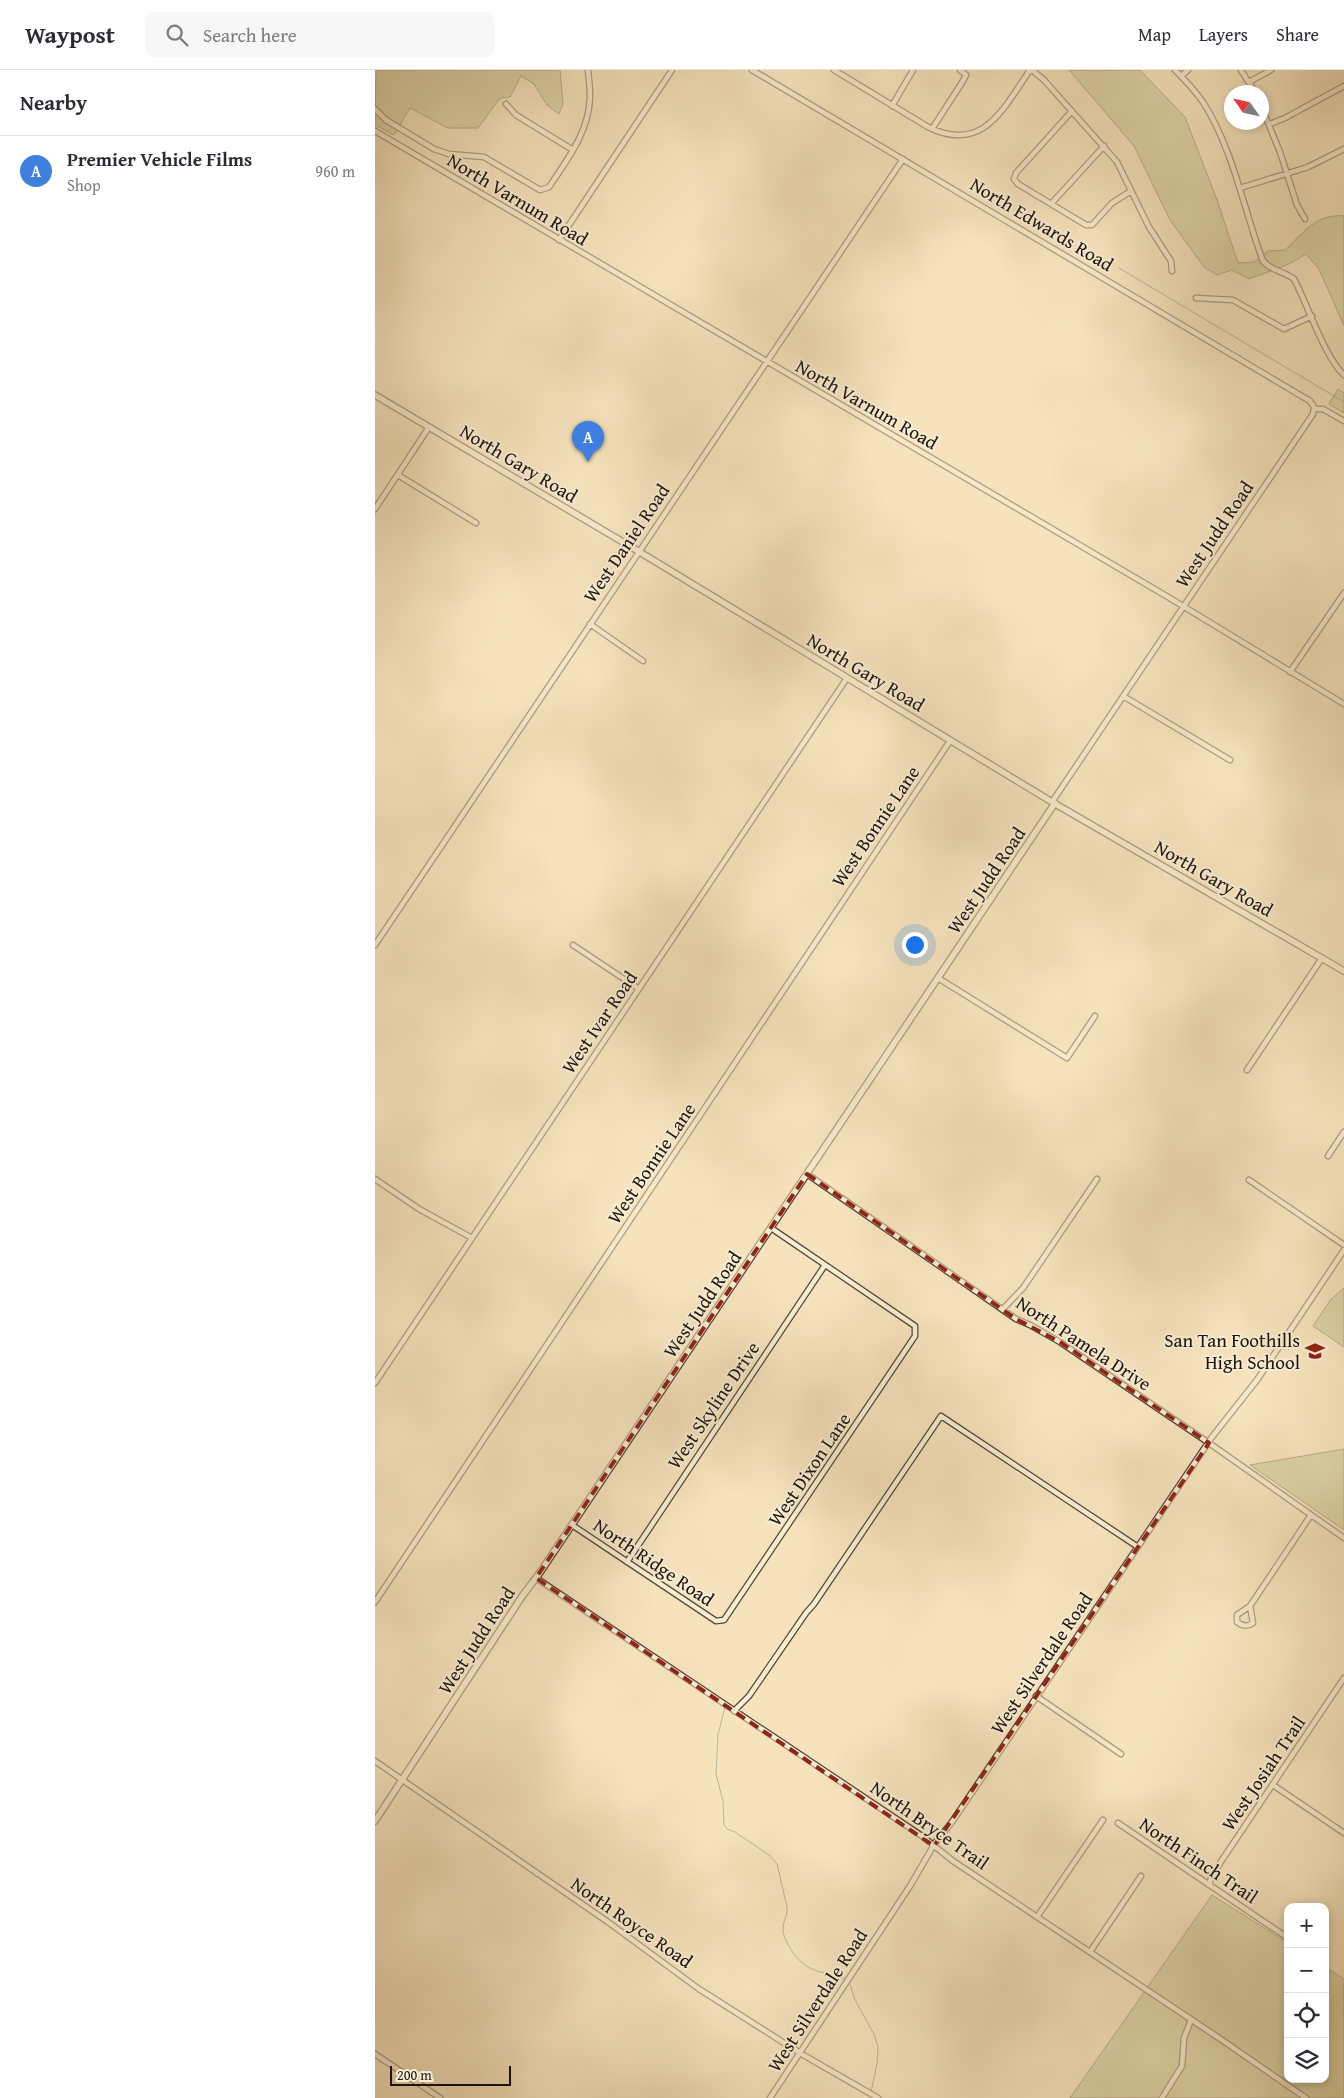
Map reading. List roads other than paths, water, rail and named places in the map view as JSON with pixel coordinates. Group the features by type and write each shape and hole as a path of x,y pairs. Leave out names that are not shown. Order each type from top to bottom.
{"street":[{"path":"375,109 386,120 434,149 449,154 484,156 540,190 544,190 549,187 582,133 589,110 588,70"},
{"path":"559,240 672,70"},
{"name":"North Edwards Road","path":"752,70 1310,401 1314,408 1323,409 1344,421"},
{"path":"834,70 932,129 954,136 977,132 995,121 1031,70 1044,80 1117,162 1149,227 1171,262 1172,271"},
{"path":"892,106 913,70"},
{"path":"932,129 965,76 961,70"},
{"path":"1175,70 1202,100 1210,114 1240,188 1263,261 1267,266 1286,273 1294,279 1337,366 1344,375"},
{"path":"1181,76 1188,70"},
{"path":"1241,70 1251,85"},
{"path":"1249,82 1271,70"},
{"path":"1305,219 1297,206 1269,124 1289,116 1344,86"},
{"path":"507,104 517,115 573,150"},
{"path":"1072,111 1016,173 1014,179 1017,184 1086,226 1092,225 1112,204 1131,191"},
{"name":"North Varnum Road","path":"375,131 1183,607 1344,704"},
{"path":"1051,204 1104,146"},
{"path":"1240,188 1308,167 1342,150"},
{"name":"West Daniel Road","path":"375,945 903,160"},
{"path":"1196,298 1233,300 1284,329 1312,316"},
{"name":"North Gary Road","path":"375,395 639,551 950,741 1344,971"},
{"name":"West Judd Road","path":"375,1821 523,1594 572,1525 771,1228 1123,696 1313,414 1314,408"},
{"path":"375,509 429,427"},
{"path":"398,475 476,523"},
{"path":"1291,672 1344,593"},
{"path":"590,624 643,661"},
{"name":"West Ivar Road","path":"375,1383 847,678"},
{"path":"1123,696 1229,760"},
{"name":"West Bonnie Lane","path":"375,1602 950,741"},
{"path":"573,945 639,989"},
{"path":"1247,1070 1323,958"},
{"path":"938,978 1067,1058 1095,1016"},
{"path":"1328,1156 1344,1132"},
{"name":"North Pamela Drive","path":"807,1174 1016,1319 1060,1342 1209,1443 1344,1538"},
{"path":"375,1179 419,1209 472,1238"},
{"path":"1003,1309 1023,1288 1097,1179"},
{"path":"1249,1180 1344,1245"},
{"path":"771,1228 825,1265"},
{"name":"West Silverdale Road","path":"770,2098 910,1886 934,1846 1137,1547 1209,1443 1257,1380 1344,1250"},
{"name":"West Dixon Lane","path":"721,1622 865,1413 915,1336 915,1326 825,1265"},
{"name":"West Skyline Drive","path":"627,1562 825,1265"},
{"path":"734,1711 749,1696 806,1612 814,1604 941,1416 1137,1547"},
{"path":"1250,1606 1253,1623 1247,1626 1241,1625 1237,1622 1237,1615 1250,1606 1311,1515"},
{"name":"North Ridge Road","path":"572,1525 721,1622"},
{"name":"North Bryce Trail","path":"536,1578 888,1813 953,1861 1306,2098"},
{"name":"West Josiah Trail","path":"1209,1885 1213,1874 1344,1678"},
{"path":"1036,1696 1121,1754"},
{"name":"North Royce Road","path":"375,1762 608,1922 699,1989 800,2053 878,2098"},
{"path":"1273,1786 1344,1833"},
{"path":"1037,1917 1103,1820"},
{"name":"North Finch Trail","path":"1118,1823 1284,1935"},
{"path":"1090,1952 1141,1876"},
{"path":"1162,2098 1182,2066 1184,2038 1191,2020"},
{"path":"375,2054 440,2098"}],"waterway":[{"path":"1119,268 1344,402"},
{"path":"725,1707 718,1735 716,1774 723,1801 724,1825 727,1829 735,1832 769,1855 777,1864 787,1907 783,1926 785,1939 796,1956 802,1963 814,1970 846,1979"},
{"path":"849,1981 855,2000 874,2034 878,2047 877,2064 871,2092"}],"place":[{"name":"Premier Vehicle Films","path":"588,462"},
{"name":"San Tan Foothills High School","path":"1315,1351"}]}
